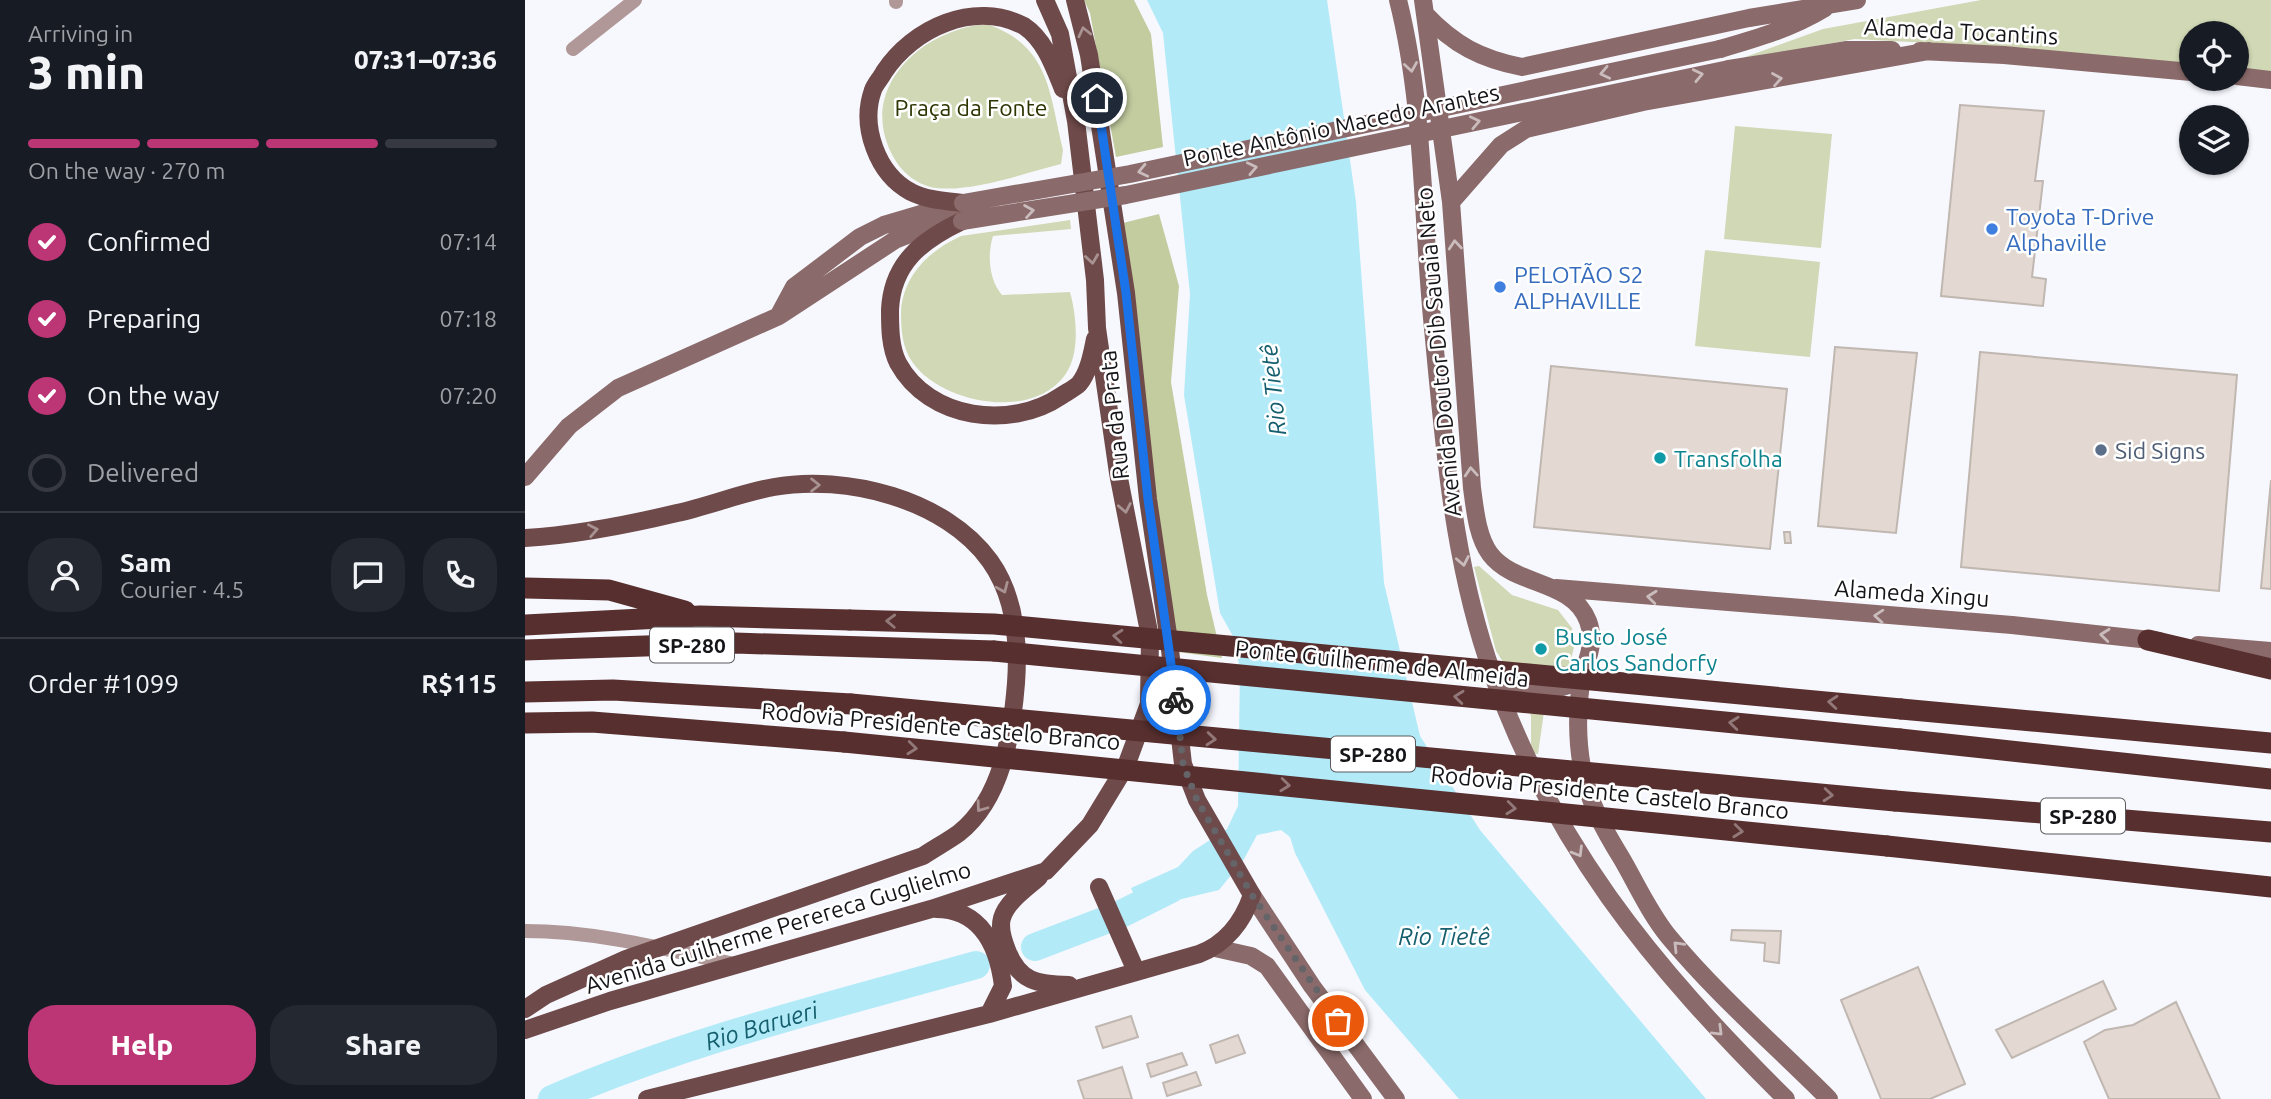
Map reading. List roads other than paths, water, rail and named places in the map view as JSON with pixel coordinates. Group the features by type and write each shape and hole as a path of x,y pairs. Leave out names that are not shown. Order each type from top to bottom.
{"highway":[{"path":"525,587 609,590 700,616"},
{"path":"525,625 700,616 994,624 2271,743"},
{"path":"2148,640 2271,669"},
{"name":"Ponte Guilherme de Almeida","path":"525,650 735,643 994,651 1900,739 2271,779"},
{"name":"Rodovia Presidente Castelo Branco","path":"525,692 613,690 851,704 1895,801 2271,832"},
{"name":"Rodovia Presidente Castelo Branco","path":"525,723 592,722 844,741 2271,887"}],"main road":[{"path":"962,15 974,0"},
{"name":"Rua da Prata","path":"1045,0 1060,34 1076,121 1095,280 1097,328 1118,473 1152,660 1149,704 1135,746 1100,810"},
{"name":"Rua da Prata","path":"1075,0 1091,66 1126,293 1148,499 1170,641 1183,764 1209,821 1249,891"},
{"name":"Avenida Doutor Dib Sauaia Neto","path":"1398,0 1412,77 1431,302 1452,499 1481,638 1497,680"},
{"name":"Alameda Tocantins","path":"1720,49 1799,24 1831,4 1857,0"},
{"path":"1424,7 1447,37 1467,51 1490,61 1522,67 1749,18 1831,4"},
{"name":"Avenida Doutor Dib Sauaia Neto","path":"1424,7 1451,202 1476,514 1489,552 1512,573 1550,587 1579,606 1587,619 1591,650 1581,680 1579,753 1583,774 1601,825 1667,935 1829,1099"},
{"path":"962,212 911,191 896,181 871,142 873,89 897,53 912,39 942,21 962,15 994,13 1025,27 1047,51 1076,121"},
{"name":"Ponte Antônio Macedo Arantes","path":"962,212 1720,49"},
{"name":"Alameda Tocantins","path":"1729,69 1847,50 1929,51 2179,71"},
{"path":"1451,202 1501,145 1526,129 1643,102 1929,51"},
{"path":"1522,67 1517,101 1526,129"},
{"name":"Ponte Antônio Macedo Arantes","path":"962,212 1126,195 1729,69"},
{"path":"2249,77 2271,80"},
{"path":"525,477 569,426 618,388 779,316 895,240 962,212"},
{"path":"962,212 909,254 896,276 891,296 892,345 897,360 908,378 927,395 967,412 990,416 1025,413 1053,402 1079,384 1090,361 1097,328"},
{"path":"525,538 563,536 676,514 774,487 813,484 851,486 905,502 943,519 969,538 991,562 1014,619 1017,663 1010,734 998,775 985,804 961,832 923,856 660,947 546,995 525,1009"},
{"name":"Alameda Xingu","path":"1550,587 2271,651"},
{"path":"1497,680 1521,688 1548,691 1560,690 1581,680"},
{"path":"1497,680 1540,785 1593,876 1658,965 1708,1021 1786,1099"},
{"name":"Avenida Guilherme Perereca Guglielmo","path":"1090,985 1047,984 1021,975 1013,967 1002,936 1002,918 1019,895 1075,844 1100,810"},
{"name":"Avenida Guilherme Perereca Guglielmo","path":"525,1030 734,964 930,909 1046,871"},
{"path":"1099,887 1136,971"},
{"path":"1215,948 1246,914 1249,891"},
{"path":"1249,891 1312,986 1396,1099"},
{"path":"930,909 952,909 971,918 986,931 1001,966 1003,986 989,1014"},
{"path":"647,1099 989,1014 1215,948 1251,956 1267,967 1363,1099"}],"street":[{"path":"573,49 635,0"},
{"path":"525,931 559,931 660,947 734,964"}],"water":[{"name":"Rio Tietê","path":"1147,0 1327,0 1356,202 1384,583 1420,736 1480,830 1706,1099 1459,1099 1365,990 1295,853 1290,837 1281,830 1257,835 1244,859 1219,890 1169,902 1144,917 1131,888 1178,867 1193,851 1227,829 1238,806 1240,670 1234,638 1220,613 1184,395 1190,294 1163,33"}],"waterway":[{"name":"Rio Barueri","path":"1035,947 1119,915 1171,889"},
{"name":"Rio Barueri","path":"552,1099 708,1041 976,965"}],"place":[{"name":"Toyota T-Drive Alphaville","path":"1992,229"},
{"name":"PELOTÃO S2 ALPHAVILLE","path":"1500,287"},
{"name":"Sid Signs","path":"2101,450"},
{"name":"Transfolha","path":"1660,458"},
{"name":"Busto José Carlos Sandorfy","path":"1541,649"}],"park label":[{"name":"Praça da Fonte","path":"971,107"}]}
